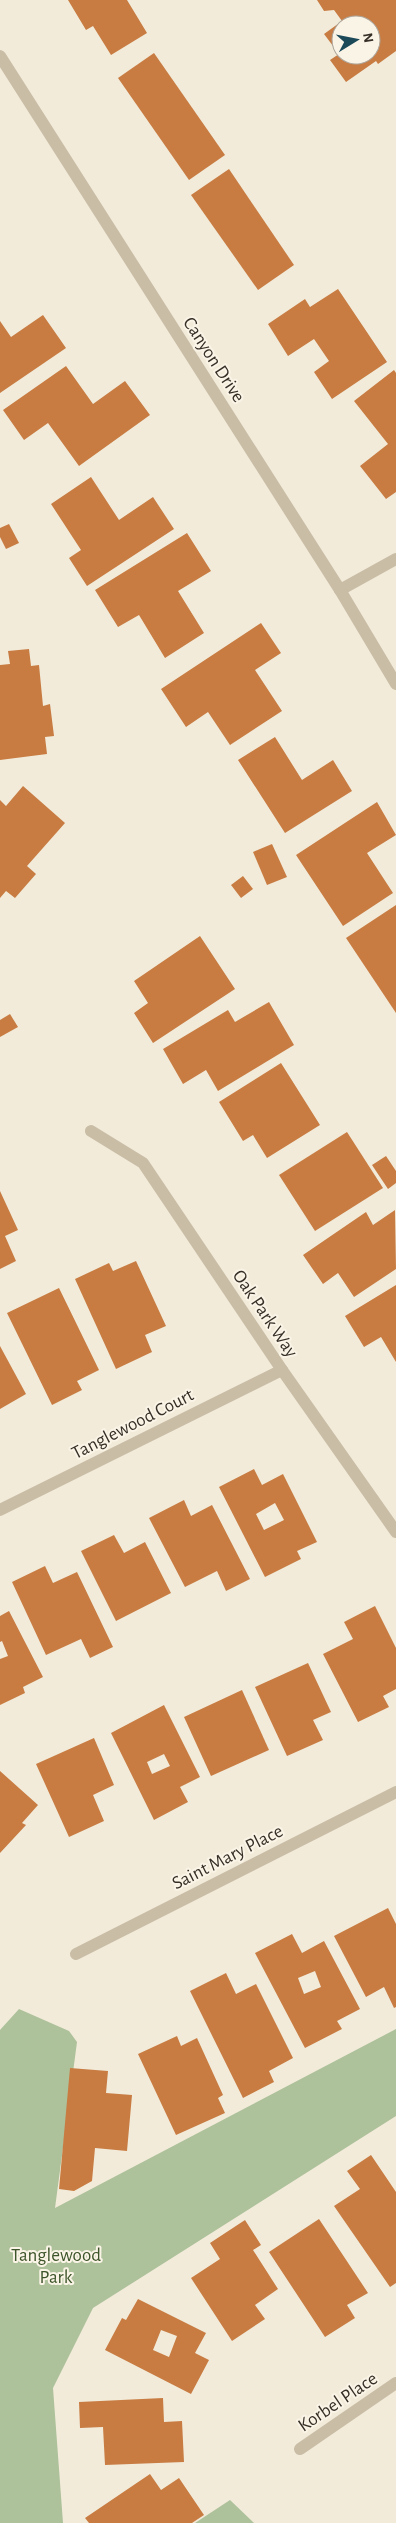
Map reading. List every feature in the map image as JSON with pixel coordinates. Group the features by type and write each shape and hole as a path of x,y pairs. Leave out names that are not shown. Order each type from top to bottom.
{"street":[{"name":"Canyon Drive","path":"0,56 340,590 396,684"},
{"path":"340,590 396,558"},
{"name":"Oak Park Way","path":"91,1131 144,1163 282,1370 396,1532"},
{"name":"Tanglewood Court","path":"0,1510 282,1370"},
{"name":"Saint Mary Place","path":"76,1954 396,1792"},
{"name":"Korbel Place","path":"300,2449 396,2383"}],"green space":[{"name":"Tanglewood Park","path":"19,2009 69,2031 77,2042 55,2208 396,2029 396,2116 93,2308 53,2388 63,2523 0,2523 0,2030"},
{"path":"230,2500 254,2523 195,2523"}],"building":[{"path":"68,0 127,0 147,33 111,55 93,26 86,30"},
{"path":"317,0 396,0 396,51 381,62 381,15 338,15 334,10 324,11"},
{"path":"331,29 331,43 324,34"},
{"path":"154,53 225,155 189,180 118,78"},
{"path":"334,65 370,65 346,82"},
{"path":"229,169 294,265 258,290 191,195"},
{"path":"338,289 387,362 332,399 314,372 329,361 314,339 288,356 268,324 305,299 310,307"},
{"path":"43,315 66,348 0,393 0,321 11,337"},
{"path":"66,366 93,404 125,381 150,415 79,466 48,423 24,440 3,410"},
{"path":"394,370 396,373 396,492 386,499 360,466 388,444 354,401"},
{"path":"91,477 119,520 153,497 174,529 87,586 69,558 81,550 51,504"},
{"path":"9,524 19,543 6,549 0,537 0,528"},
{"path":"187,533 211,571 178,591 204,633 165,658 139,615 118,627 95,590"},
{"path":"261,623 281,653 255,670 282,711 230,745 208,712 186,727 161,689"},
{"path":"29,649 31,666 39,665 43,706 50,704 54,736 45,737 47,754 0,760 0,665 10,664 8,651"},
{"path":"275,737 302,780 333,760 352,791 285,833 238,760"},
{"path":"23,786 65,823 27,866 36,874 15,898 6,891 0,898 0,800 6,806"},
{"path":"377,802 396,835 367,853 393,893 343,926 296,855"},
{"path":"272,844 287,877 267,885 253,852"},
{"path":"243,876 253,889 241,898 231,885"},
{"path":"396,905 396,1013 346,938"},
{"path":"200,936 235,989 153,1043 134,1013 148,1003 134,981"},
{"path":"269,1002 294,1045 218,1091 206,1070 183,1084 163,1049 228,1010 235,1022"},
{"path":"10,1014 18,1027 0,1037 0,1020"},
{"path":"281,1063 320,1125 267,1158 253,1135 243,1141 219,1102"},
{"path":"347,1132 383,1188 315,1231 279,1175"},
{"path":"386,1156 396,1171 396,1183 388,1189 372,1165"},
{"path":"0,1191 18,1230 5,1236 16,1261 0,1269"},
{"path":"395,1210 396,1269 354,1297 338,1273 323,1284 303,1255 366,1212 373,1225"},
{"path":"136,1261 166,1326 145,1335 152,1352 116,1369 75,1279 109,1263 113,1271"},
{"path":"396,1285 396,1362 381,1337 364,1347 345,1316"},
{"path":"59,1288 99,1370 77,1381 82,1390 52,1405 7,1313"},
{"path":"0,1346 26,1394 0,1409"},
{"path":"254,1469 262,1485 283,1474 317,1542 297,1551 301,1559 265,1577 219,1487","holes":["275,1503 284,1520 264,1530 256,1514"]},
{"path":"184,1500 191,1516 212,1505 250,1579 226,1591 217,1571 185,1587 149,1518"},
{"path":"114,1535 124,1553 145,1542 171,1593 116,1621 81,1551"},
{"path":"45,1566 53,1583 77,1572 113,1647 90,1658 81,1639 46,1655 12,1582"},
{"path":"375,1606 396,1648 396,1689 383,1696 389,1707 358,1722 323,1654 353,1639 344,1622"},
{"path":"9,1611 43,1677 23,1687 25,1693 0,1705 0,1659 8,1656 2,1641 0,1642 0,1616"},
{"path":"308,1663 331,1712 313,1720 323,1740 287,1756 255,1687"},
{"path":"242,1690 269,1750 211,1776 184,1717"},
{"path":"164,1705 200,1777 180,1787 188,1802 154,1820 111,1733","holes":["164,1754 170,1766 152,1774 147,1762"]},
{"path":"94,1738 114,1785 93,1795 104,1821 69,1837 36,1764"},
{"path":"0,1771 38,1805 22,1823 26,1825 0,1853"},
{"path":"388,1908 396,1924 396,2007 394,2008 384,1987 366,1997 334,1936"},
{"path":"292,1934 302,1953 324,1941 360,2009 337,2021 342,2029 305,2048 255,1953","holes":["315,1971 321,1987 304,1994 298,1978"]},
{"path":"226,1973 236,1994 256,1984 293,2058 269,2071 274,2082 243,2098 190,1991"},
{"path":"177,2036 181,2046 197,2038 223,2095 218,2098 225,2113 176,2135 138,2054"},
{"path":"70,2068 108,2071 106,2093 132,2095 127,2151 95,2148 92,2181 74,2191 59,2189"},
{"path":"371,2155 396,2192 396,2283 390,2287 334,2206 360,2189 347,2171"},
{"path":"319,2219 368,2293 347,2305 355,2318 325,2337 269,2252"},
{"path":"245,2220 261,2245 253,2250 278,2289 255,2305 265,2319 232,2341 191,2278 220,2259 210,2243"},
{"path":"138,2299 206,2333 195,2353 209,2360 191,2394 105,2350 122,2318 126,2320","holes":["161,2330 177,2336 169,2357 153,2350"]},
{"path":"163,2398 164,2422 182,2421 184,2462 105,2465 103,2427 80,2428 79,2402"},
{"path":"150,2474 161,2490 179,2478 204,2515 192,2523 89,2523 85,2518"}]}
